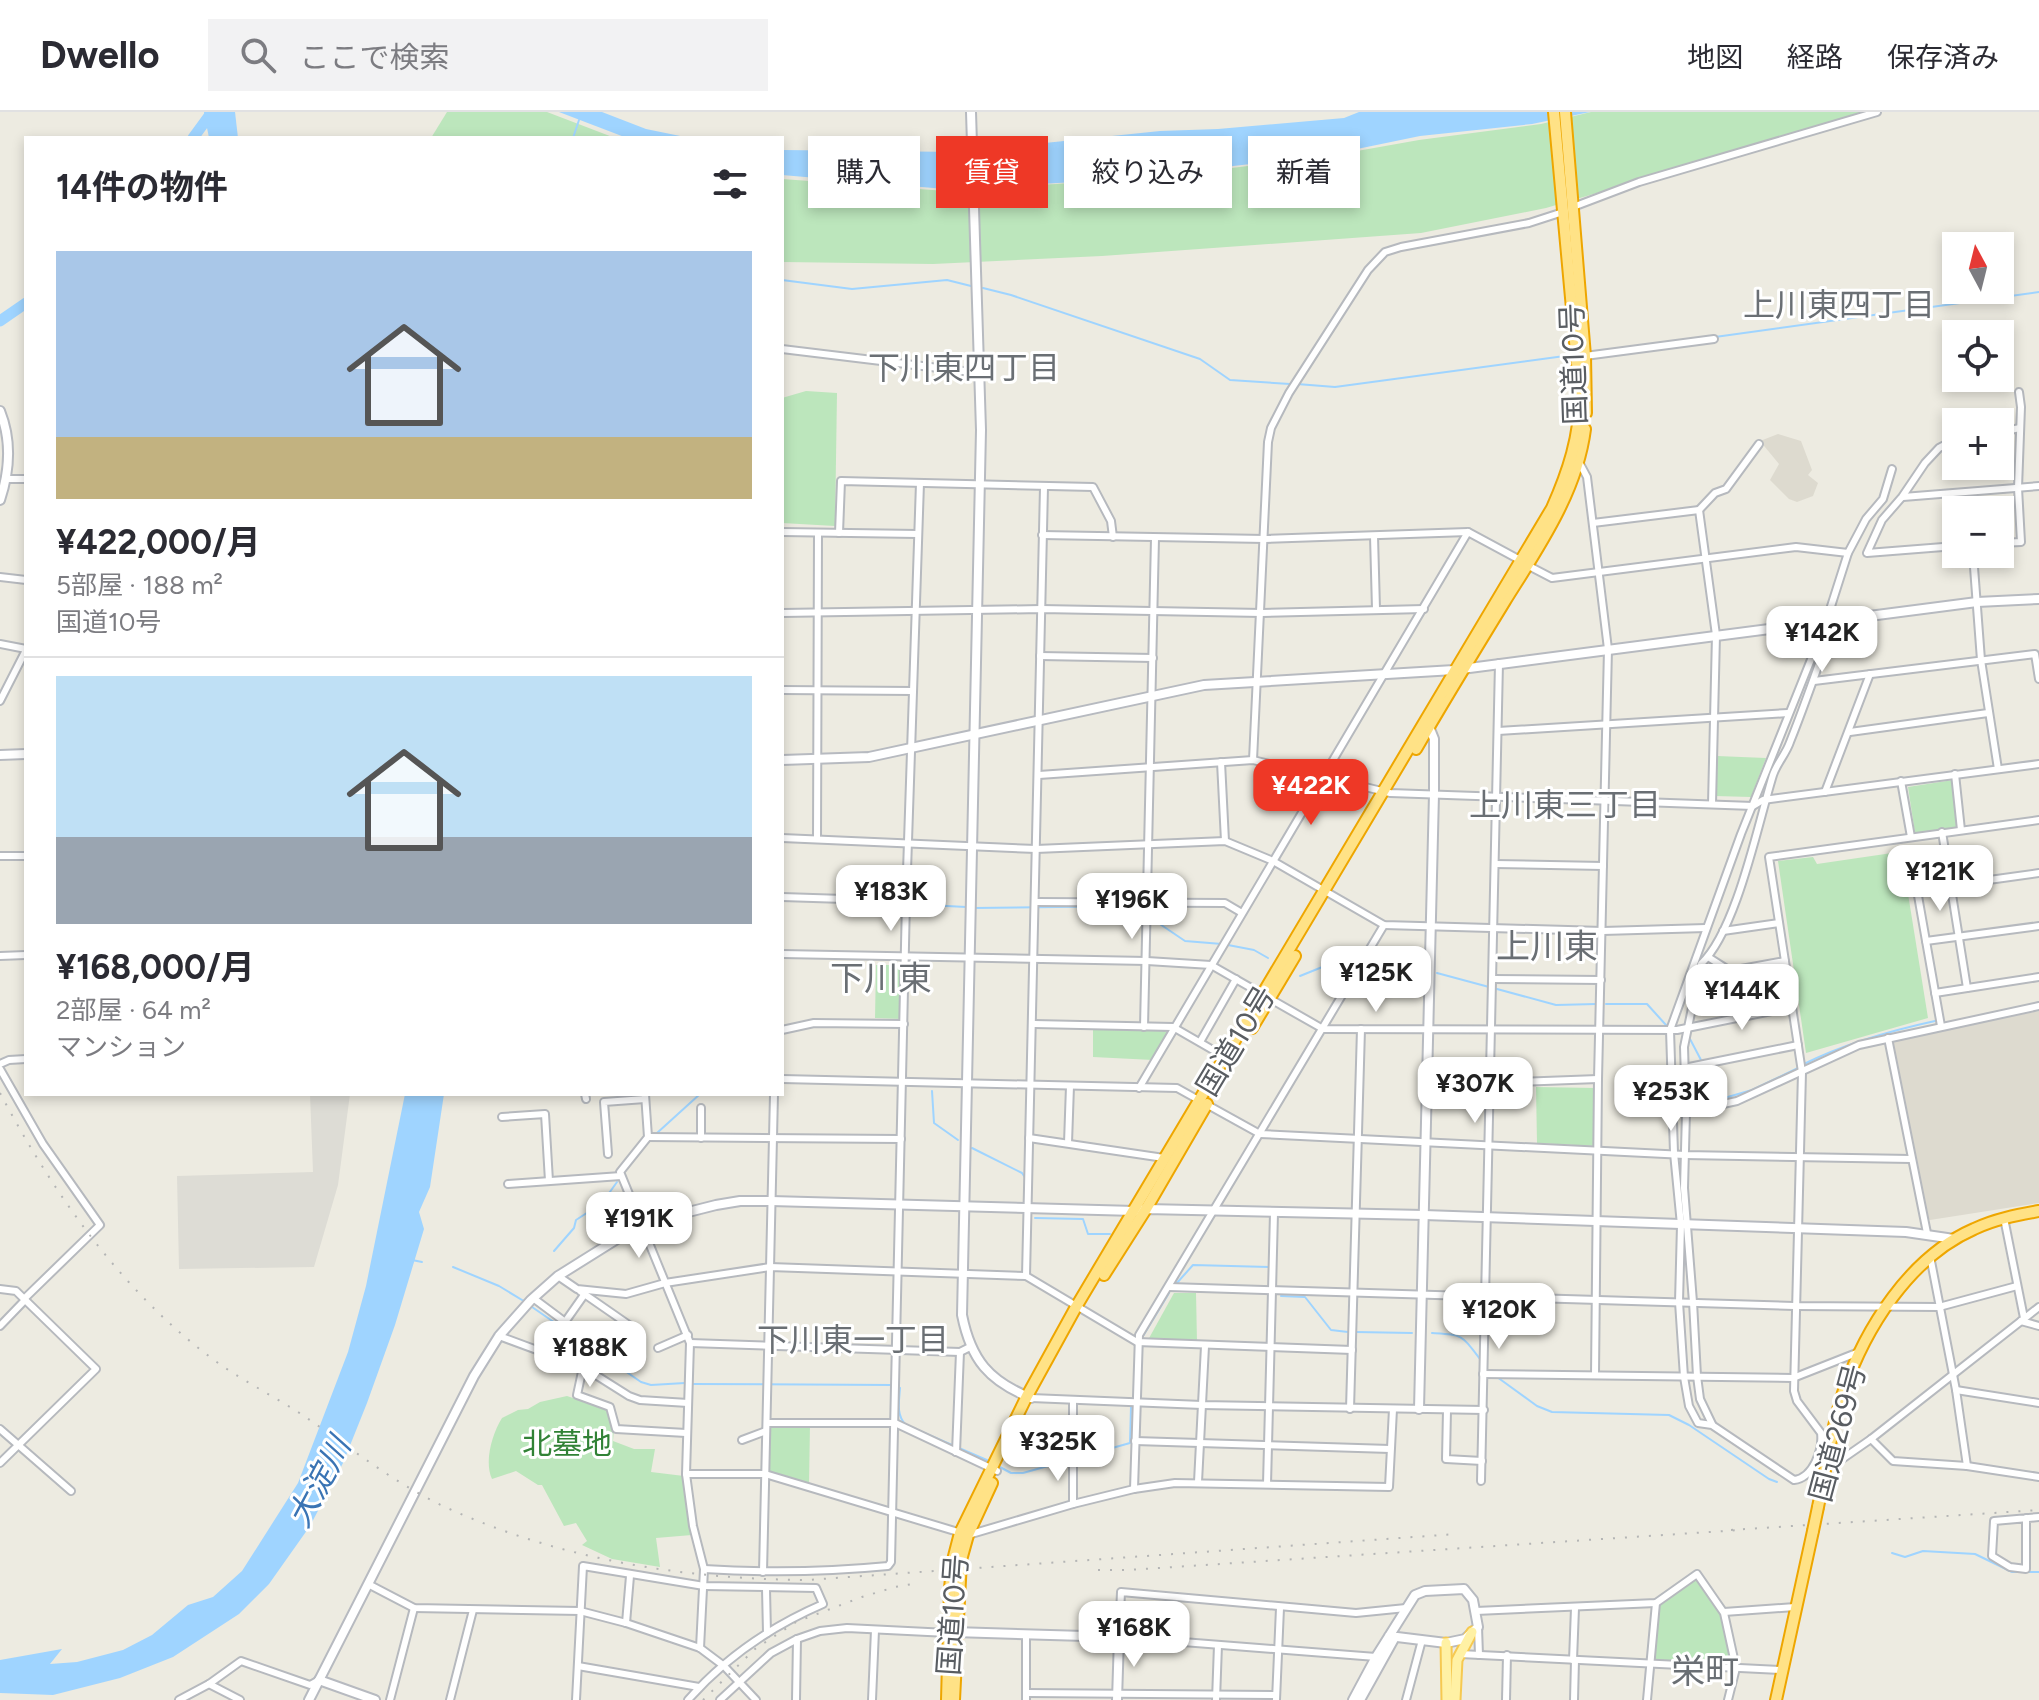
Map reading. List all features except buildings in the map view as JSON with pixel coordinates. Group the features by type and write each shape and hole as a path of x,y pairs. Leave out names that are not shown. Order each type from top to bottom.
{"highway":[{"name":"国道10号","path":"947,1700 964,1534 1029,1397 1460,668 1564,500 1578,461 1586,417 1585,356 1554,112"},
{"name":"国道10号","path":"1524,563 1563,483 1572,458 1580,415 1565,112"},
{"name":"国道10号","path":"1140,1210 1166,1158 1204,1103"},
{"name":"国道269号","path":"1776,1700 1843,1393 1860,1352 1889,1305 1930,1256 1954,1239 2004,1218 2039,1211"},
{"name":"国道10号","path":"953,1632 954,1700"}],"main road":[{"path":"1455,1700 1457,1660 1475,1630"},
{"path":"1446,1643 1447,1700"}],"street":[{"path":"971,112 980,373 980,484 962,1274 962,1315 970,1347 999,1382 1029,1397 1202,1405 1484,1410"},
{"path":"1253,760 1271,428 1296,381 1368,270 1385,252 1529,223 1568,205 1639,182 1877,112"},
{"path":"1585,356 1714,339"},
{"path":"784,349 980,373"},
{"path":"2014,542 2021,542 2019,392"},
{"path":"0,411 9,444 7,479 0,500"},
{"path":"2014,426 2020,424"},
{"path":"1593,523 1699,510 1715,493 1726,489 1759,444"},
{"path":"1942,446 1925,463 1882,520 1867,553 1942,547"},
{"path":"1578,461 1587,477 1608,649 1595,1375"},
{"path":"1892,469 1883,499 1866,519 1848,553 1814,681 1787,749 1773,775 1768,799 1723,931 1701,964 1686,1028 1684,1225 1679,1302 1687,1399 1698,1423 1712,1425 1794,1480 1802,1480 1810,1473 1822,1439 1821,1433 1797,1401 1793,1378 1802,1072 1769,857 2039,820"},
{"path":"7,479 24,479"},
{"path":"839,533 841,481 1093,487 1111,521 1113,537"},
{"path":"704,1569 830,1571 888,1566 891,1562 906,905 920,483"},
{"path":"1902,497 2039,486"},
{"path":"1026,1276 1030,1207 1044,487"},
{"path":"1699,510 1716,635 1712,804"},
{"path":"784,532 918,534"},
{"path":"1139,1088 1468,532"},
{"path":"1042,535 1265,539 1468,532 1552,578 1796,547 1848,553"},
{"path":"817,839 818,533"},
{"path":"1374,536 1376,609"},
{"path":"1144,1027 1156,611 1155,538"},
{"path":"1974,568 1981,660 1998,769"},
{"path":"0,577 24,580"},
{"path":"784,760 869,757 1204,685 1460,668 1977,602 2039,599"},
{"path":"784,613 1041,609 1262,613 1424,609"},
{"path":"1712,1425 1700,1399 1697,1376 1693,1302 1674,1153 1670,1030 1788,713 1830,621"},
{"path":"0,644 24,649"},
{"path":"0,701 24,653"},
{"path":"1814,681 2035,654 2039,679"},
{"path":"1040,656 1153,658"},
{"path":"1481,1481 1499,663"},
{"path":"1825,792 1870,674"},
{"path":"784,690 913,691"},
{"path":"1498,731 1788,713"},
{"path":"1850,732 1988,713"},
{"path":"1419,1409 1434,794 1434,739 1427,724"},
{"path":"0,755 24,754"},
{"path":"1039,775 1253,760 1387,792 1753,806 1768,799 2039,764"},
{"path":"1221,762 1225,841"},
{"path":"1955,774 1961,830"},
{"path":"1901,781 1911,837"},
{"path":"1942,832 1967,988"},
{"path":"784,838 1036,849 1225,841 1273,861 1384,925 1603,931 1706,928"},
{"path":"0,856 24,856"},
{"path":"1495,864 1603,866"},
{"path":"1727,873 1742,880"},
{"path":"1941,1026 1917,890 2039,873"},
{"path":"784,897 906,905"},
{"path":"1036,902 1148,905 1225,903 1242,913"},
{"path":"1723,931 1779,923"},
{"path":"1134,1489 1139,1335 1384,925"},
{"path":"1926,941 2039,926"},
{"path":"784,954 1211,965 1323,1029 1670,1030 1792,1007"},
{"path":"0,956 24,955"},
{"path":"1708,957 1730,971 1785,961"},
{"path":"1935,993 2039,977"},
{"path":"1200,1042 1236,979"},
{"path":"1493,979 1601,980"},
{"path":"1686,1112 1737,1101 1859,1045 2039,1006"},
{"path":"784,1030 814,1023 904,1024"},
{"path":"1034,1024 1173,1027 1229,1060"},
{"path":"1350,1409 1361,1029"},
{"path":"1888,1038 1927,1233"},
{"path":"1684,1068 1798,1045"},
{"path":"0,1326 100,1225 43,1144 0,1066 9,1060 24,1059"},
{"path":"784,1079 1177,1088 1260,1134 1685,1155 1911,1159"},
{"path":"1491,1083 1598,1079"},
{"path":"1068,1143 1070,1086"},
{"path":"608,1154 604,1102 645,1096 648,1137 620,1172 690,1343 686,1474 693,1526 704,1569 700,1648"},
{"path":"763,1572 774,1096"},
{"path":"701,1108 701,1138"},
{"path":"502,1117 545,1114 549,1181"},
{"path":"648,1137 901,1139"},
{"path":"1029,1138 1166,1158"},
{"path":"508,1184 621,1176"},
{"path":"309,1700 474,1376 499,1336 522,1309 558,1276 641,1224 716,1205 771,1201 1424,1215 1927,1233 1954,1239"},
{"path":"1267,1484 1274,1213"},
{"path":"2004,1218 2023,1320"},
{"path":"1930,1256 1967,1466"},
{"path":"577,1289 626,1294 665,1283 770,1267 1026,1276 1137,1342 1352,1350"},
{"path":"532,1299 616,1360 633,1338 629,1325 558,1276"},
{"path":"1169,1287 1794,1306 1939,1307 2017,1286"},
{"path":"0,1289 16,1291 96,1369 0,1463"},
{"path":"565,1322 584,1295"},
{"path":"1835,1464 2039,1307"},
{"path":"2023,1320 2039,1326"},
{"path":"658,1348 688,1335"},
{"path":"499,1336 583,1367 640,1400 688,1403"},
{"path":"690,1343 960,1352 970,1347"},
{"path":"1198,1482 1205,1346"},
{"path":"956,1452 960,1352"},
{"path":"1483,1374 1793,1378 1860,1352"},
{"path":"583,1367 577,1395 610,1407 616,1429 686,1433"},
{"path":"1956,1390 2039,1403"},
{"path":"1073,1400 1073,1504"},
{"path":"686,1474 765,1474 964,1534 1134,1489 1198,1482 1389,1487 1393,1409"},
{"path":"1447,1410 1446,1459 1482,1461"},
{"path":"742,1440 767,1427 895,1423 994,1470"},
{"path":"0,1429 71,1491"},
{"path":"1871,1439 1893,1461 1967,1466 2039,1477"},
{"path":"1135,1441 1390,1449"},
{"path":"2026,1518 2026,1569 2010,1567 1992,1556 1994,1521 2026,1518 2039,1517"},
{"path":"576,1700 583,1566 704,1586 816,1588 823,1604 767,1633 699,1687 688,1700"},
{"path":"1476,1611 1656,1603 1697,1574 1724,1612 1736,1668 1728,1700"},
{"path":"626,1623 630,1576"},
{"path":"368,1584 414,1608 580,1611 626,1623 700,1648 724,1666 756,1700"},
{"path":"766,1589 767,1633"},
{"path":"1360,1700 1406,1608 1415,1595 1425,1591 1464,1589 1473,1600 1476,1611 1479,1655"},
{"path":"1117,1697 1121,1592 1356,1613 1406,1608"},
{"path":"1647,1700 1656,1603"},
{"path":"1724,1612 1795,1607"},
{"path":"390,1700 414,1608"},
{"path":"1026,1634 1026,1696 1276,1698 1280,1608"},
{"path":"1574,1700 1575,1608"},
{"path":"450,1700 473,1610"},
{"path":"720,1700 771,1653 797,1639 833,1629 1119,1637 1376,1657"},
{"path":"872,1700 875,1630"},
{"path":"1392,1636 1446,1643 1465,1639 1475,1630"},
{"path":"1353,1700 1376,1657 1392,1636"},
{"path":"796,1700 797,1639"},
{"path":"1406,1700 1422,1640"},
{"path":"1216,1697 1218,1645"},
{"path":"1460,1654 1782,1670"},
{"path":"1506,1700 1507,1655"},
{"path":"179,1700 209,1684 241,1661 310,1685 319,1680 375,1700"},
{"path":"578,1666 699,1687"},
{"path":"209,1684 240,1700"}],"shaded area":[{"path":"1778,434 1801,441 1812,470 1808,475 1818,483 1813,496 1797,502 1789,499 1770,480 1779,464 1760,441"},
{"path":"2039,1011 2039,1203 1930,1220 1925,1215 1892,1040"},
{"path":"310,1096 350,1096 338,1185 314,1267 179,1269 177,1176 313,1172"}],"green space":[{"path":"447,112 547,112 610,136 432,136"},
{"path":"1591,112 1871,112 1546,208 1421,233 1102,256 933,264 784,262 784,179 808,181 808,208 920,208 920,189 936,190 936,208 1048,208 1048,185 1064,184 1064,208 1232,208 1232,168 1248,166 1248,208 1360,208 1360,150 1541,124"},
{"path":"806,391 837,393 835,526 784,523 784,397"},
{"path":"1717,756 1766,758 1751,797 1715,796"},
{"path":"1953,780 1958,829 1915,833 1908,787"},
{"path":"1892,853 1904,869 1928,1018 1806,1053 1778,861 1813,857 1817,864"},
{"path":"876,965 903,965 902,1019 875,1018"},
{"path":"1093,1029 1168,1033 1153,1060 1093,1057"},
{"path":"1536,1087 1596,1088 1595,1146 1537,1143"},
{"path":"1174,1293 1196,1293 1197,1342 1148,1340"},
{"name":"北墓地","path":"567,1396 608,1410 614,1428 613,1441 634,1449 655,1449 651,1472 684,1476 692,1535 656,1538 660,1567 612,1559 582,1545 587,1541 576,1523 564,1526 542,1485 516,1471 492,1479 490,1448 502,1418 540,1402"},
{"path":"771,1425 810,1425 809,1484 771,1472 768,1468"},
{"path":"1697,1574 1724,1613 1736,1668 1650,1663 1656,1603"}],"water":[{"path":"204,112 235,112 238,136 209,136"},
{"path":"559,112 602,112 646,129 680,136 622,136"},
{"path":"1359,112 1590,112 1532,124 1420,136 1360,148 1360,136 1248,136 1248,164 1232,166 1232,136 1112,136 1344,118"},
{"path":"1064,141 1064,183 1048,183 1048,143"},
{"path":"784,150 808,150 808,177 784,175"},
{"path":"920,152 936,152 936,188 920,187"},
{"name":"大淀川","path":"405,1096 444,1096 430,1187 419,1212 424,1229 395,1325 343,1463 310,1526 269,1584 239,1614 173,1657 120,1678 53,1695 0,1693 0,1660 62,1649 50,1664 77,1662 123,1650 152,1635 188,1605 213,1597 242,1571 298,1483 348,1352 366,1286"}],"waterway":[{"path":"194,136 212,112"},
{"path":"574,136 579,120"},
{"path":"784,280 852,289 947,280 971,286"},
{"path":"983,288 1200,359 1230,380 1290,384"},
{"path":"1715,337 2039,292"},
{"path":"0,321 24,304"},
{"path":"1297,384 1335,387 1572,355"},
{"path":"885,903 902,904"},
{"path":"909,904 966,907"},
{"path":"973,908 1139,906 1144,912"},
{"path":"1148,916 1185,941 1222,944"},
{"path":"1228,945 1254,950 1268,958"},
{"path":"1300,976 1352,955 1360,957"},
{"path":"1369,959 1423,969"},
{"path":"1437,973 1489,987"},
{"path":"1497,989 1556,1005 1596,1004"},
{"path":"1606,1004 1647,1004 1666,1025"},
{"path":"1804,1064 1868,1038 1935,1021"},
{"path":"1690,1039 1701,1060 1708,1098 1714,1101 1752,1090 1798,1068"},
{"path":"932,1091 934,1123 958,1140"},
{"path":"657,1133 698,1096"},
{"path":"972,1148 1022,1173 1026,1179"},
{"path":"554,1251 574,1228 576,1220 602,1203 617,1182"},
{"path":"1024,1200 1025,1189"},
{"path":"1035,1218 1083,1219 1088,1234 1110,1234"},
{"path":"412,1260 422,1262"},
{"path":"1176,1284 1193,1265 1269,1267"},
{"path":"453,1267 499,1286 527,1303"},
{"path":"1143,1336 1169,1293"},
{"path":"1281,1296 1305,1297 1331,1330 1348,1332"},
{"path":"532,1307 641,1382 651,1385 685,1383"},
{"path":"1356,1332 1412,1333"},
{"path":"1432,1333 1460,1337 1480,1359"},
{"path":"1497,1377 1537,1406 1552,1412 1669,1415 1777,1482"},
{"path":"692,1384 892,1385 900,1388 899,1413 906,1425 989,1461"},
{"path":"998,1466 1011,1473 1023,1473 1130,1443 1131,1407"},
{"path":"1892,1553 1905,1557 1923,1551 1975,1554 2012,1572 2039,1572"}],"railway":[{"path":"0,1093 43,1167 92,1238 149,1304 181,1333 224,1367 301,1414 406,1486 443,1506 531,1540 667,1570 807,1580 1456,1534"},
{"path":"1731,1530 2039,1510"},
{"path":"1098,1570 1740,1530"},
{"path":"703,1700 755,1649 796,1622 862,1597 918,1583"}],"district":[{"name":"上川東四丁目","path":"1839,305"},
{"name":"下川東四丁目","path":"964,368"},
{"name":"上川東三丁目","path":"1565,805"},
{"name":"上川東","path":"1547,946"},
{"name":"下川東","path":"881,978"},
{"name":"下川東一丁目","path":"853,1340"},
{"name":"栄町","path":"1705,1671"}]}
